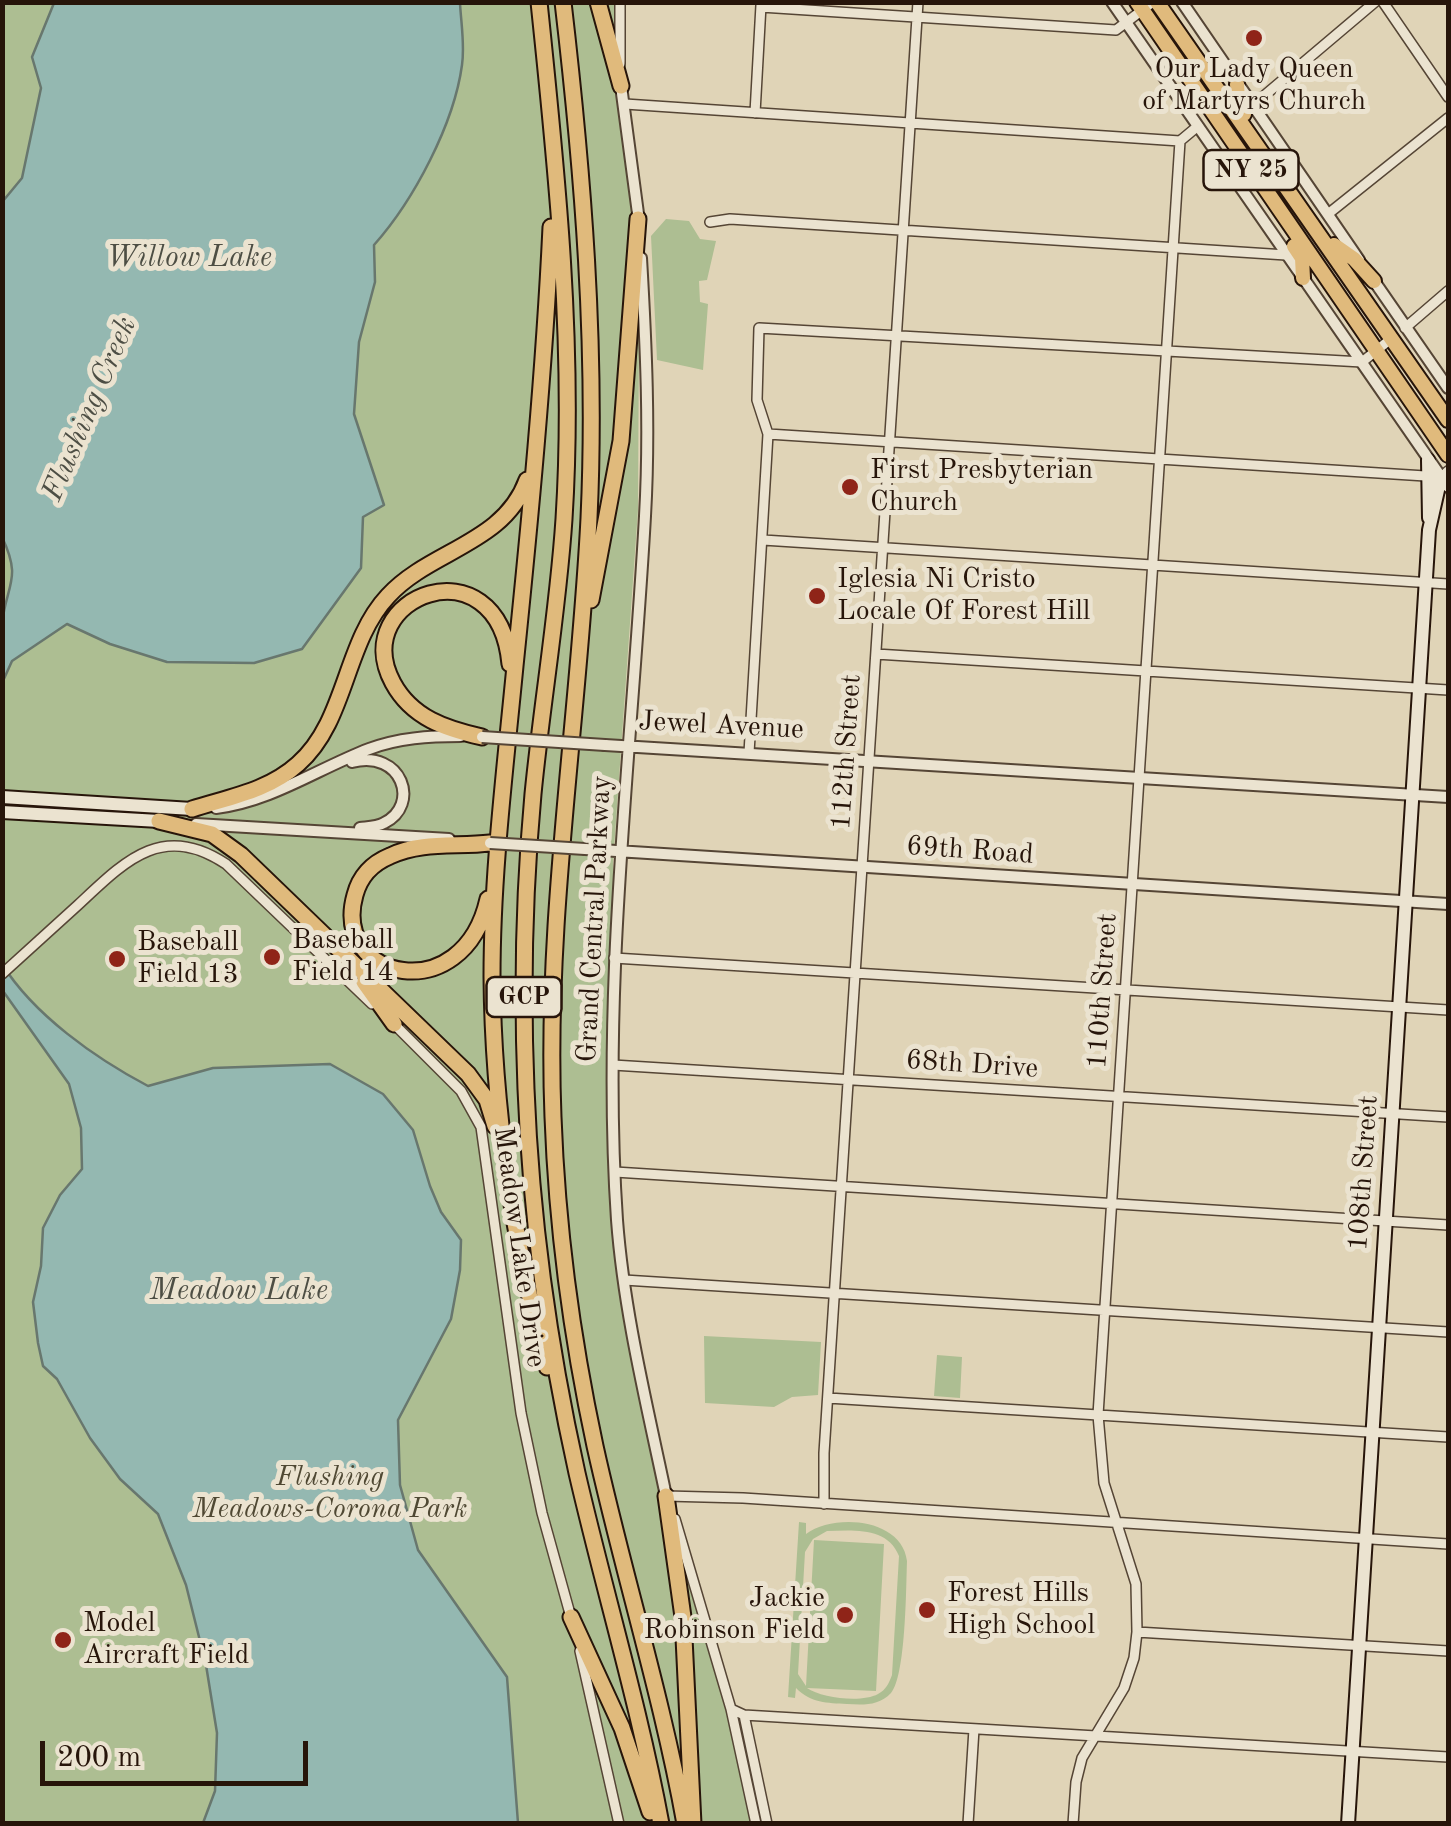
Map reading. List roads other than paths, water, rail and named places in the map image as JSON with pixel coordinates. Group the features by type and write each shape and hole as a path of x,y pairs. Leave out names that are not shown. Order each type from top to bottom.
{"highway":[{"name":"GCP","path":"539,2 566,338 566,453 558,583 530,826 524,1024 528,1122 537,1237 556,1367 578,1480 643,1734 658,1824"},
{"name":"Grand Central Parkway","path":"563,2 581,190 591,386 589,518 560,860 552,1041 553,1122 561,1220 588,1414 667,1732 685,1824"},
{"path":"598,2 622,86"},
{"path":"493,849 413,848 373,866 361,880 354,901 354,920 363,945 376,959 400,971 425,972 447,963 470,940 483,917 493,849 510,703 535,457 554,158"},
{"path":"574,698 622,441 638,219"},
{"path":"192,809 259,788 302,760 324,729 364,630 380,604 412,575 502,520 520,496 535,457"},
{"path":"482,736 430,721 398,690 388,673 384,654 388,632 398,613 416,598 438,591 465,593 485,604 506,640 510,703"},
{"path":"159,822 207,833 227,844 482,1091 512,1190"},
{"path":"493,849 494,1021 512,1190 534,1319 578,1480"},
{"path":"344,954 394,1024"},
{"path":"666,1496 683,1617 694,1824"},
{"path":"571,1617 622,1728 658,1824"}],"main road":[{"name":"NY 25","path":"1147,5 1265,155 1448,420"},
{"name":"NY 25","path":"1147,5 1263,188 1448,456"},
{"path":"1237,84 1238,102 1265,155"},
{"path":"1263,188 1302,258 1303,278"},
{"path":"1316,229 1374,281"},
{"name":"108th Street","path":"1348,1824 1426,582 1430,525 1441,477 1428,460"},
{"name":"Jewel Avenue","path":"2,797 192,809"},
{"path":"2,812 159,822"}],"street":[{"name":"Grand Central Parkway","path":"620,2 622,86 638,219 646,352 645,512 614,958 615,1172 624,1280 666,1496 686,1550 731,1709 756,1824"},
{"name":"112th Street","path":"824,1504 918,2"},
{"path":"1112,2 1428,460"},
{"path":"1182,2 1448,388"},
{"path":"1252,106 1374,2"},
{"path":"1383,2 1448,97"},
{"path":"755,113 761,5 1116,30 1147,5"},
{"path":"625,104 1180,141 1198,126"},
{"path":"1328,214 1448,118"},
{"name":"110th Street","path":"1073,1824 1078,1770 1092,1736 1124,1688 1137,1632 1136,1584 1104,1483 1098,1415 1180,141"},
{"path":"710,222 730,219 1286,255"},
{"path":"1405,328 1448,291"},
{"path":"749,752 768,434 758,400 759,328 1362,362 1392,338"},
{"path":"768,434 1441,477"},
{"path":"762,540 1448,584"},
{"path":"876,654 1448,690"},
{"name":"Jewel Avenue","path":"192,809 252,801 392,742 430,736 482,736 1448,797"},
{"path":"325,769 360,760 379,760 395,770 402,786 399,807 388,821 339,832"},
{"path":"159,822 339,832 493,849"},
{"name":"Meadow Lake Drive","path":"2,974 126,861 152,848 194,848 216,857 236,872 461,1091 482,1126 521,1413 542,1514 604,1744 619,1824"},
{"name":"69th Road","path":"493,849 585,849 1448,904"},
{"path":"614,958 1448,1010"},
{"name":"68th Drive","path":"612,1065 1448,1117"},
{"path":"615,1172 1448,1225"},
{"path":"624,1280 1448,1332"},
{"path":"828,1398 1448,1437"},
{"path":"666,1496 1448,1544"},
{"path":"1137,1632 1448,1651"},
{"path":"731,1709 744,1715 1448,1757"},
{"path":"744,1715 767,1824"},
{"path":"968,1824 974,1729"}],"water":[{"name":"Willow Lake","path":"54,3 460,3 463,57 458,88 430,160 374,245 375,282 359,342 354,414 384,505 363,517 361,568 302,649 254,663 167,662 110,644 67,624 12,661 3,681 2,623 12,572 2,537 3,201 22,178 41,88 32,57"},
{"name":"Meadow Lake","path":"2,964 31,1001 67,1034 148,1086 213,1068 330,1064 383,1094 413,1130 441,1212 461,1240 460,1270 451,1319 398,1420 400,1485 418,1550 507,1677 518,1823 203,1823 215,1791 217,1733 206,1665 186,1585 158,1514 120,1479 90,1438 57,1379 43,1366 33,1302 41,1266 43,1228 60,1195 82,1169 81,1128 69,1084 3,991"}],"place":[{"name":"Our Lady Queen of Martyrs Church","path":"1254,38"},
{"name":"First Presbyterian Church","path":"850,487"},
{"name":"Iglesia Ni Cristo Locale Of Forest Hill","path":"817,596"},
{"name":"Baseball Field 14","path":"272,957"},
{"name":"Baseball Field 13","path":"117,959"},
{"name":"Forest Hills High School","path":"927,1610"},
{"name":"Jackie Robinson Field","path":"845,1615"},
{"name":"Model Aircraft Field","path":"63,1640"}],"water label":[{"name":"Flushing Creek","path":"90,409"}],"park label":[{"name":"Flushing Meadows-Corona Park","path":"330,1494"}]}
